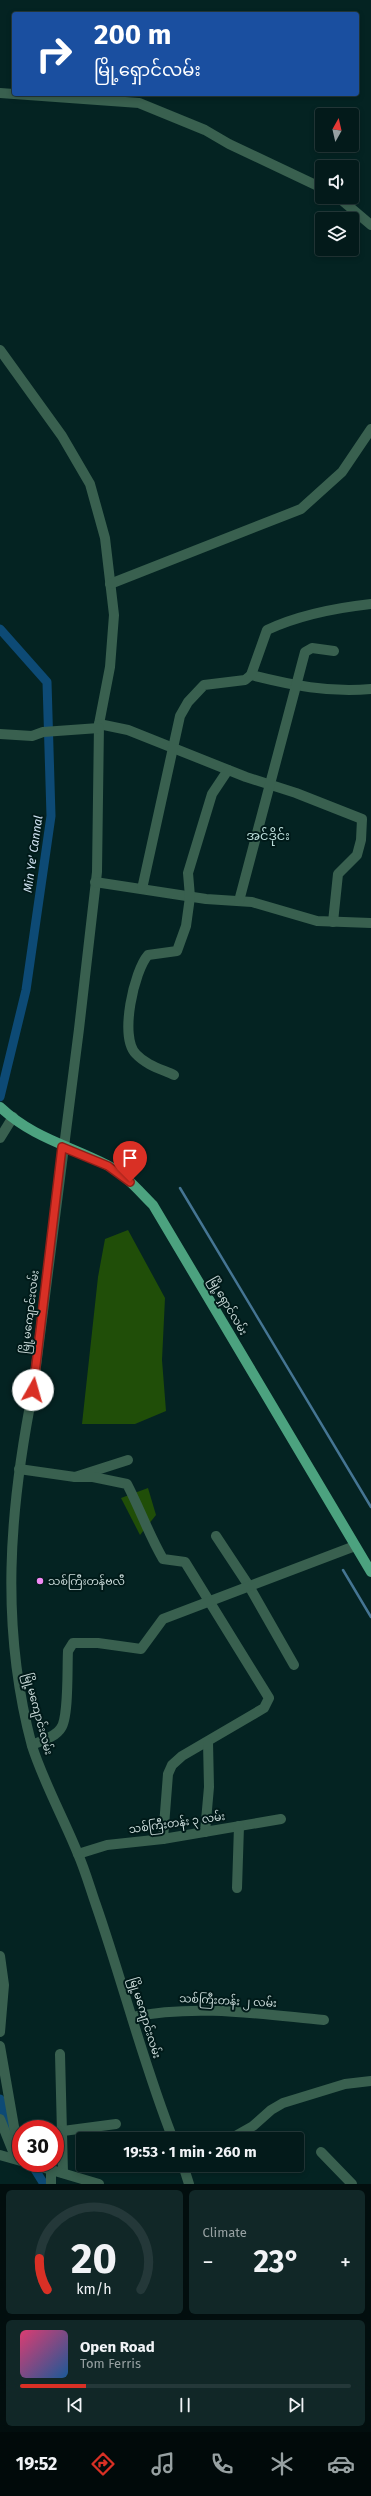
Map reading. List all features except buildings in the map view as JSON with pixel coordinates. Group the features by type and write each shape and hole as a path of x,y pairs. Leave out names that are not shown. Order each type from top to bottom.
{"main road":[{"name":"မြို့ရှောင်လမ်း","path":"2,1109 34,1132 62,1147 108,1166 130,1182 153,1205 371,1572"}],"street":[{"path":"0,93 12,94"},
{"path":"42,96 139,103 199,127 229,144 315,185"},
{"path":"346,204 371,225"},
{"name":"မြို့မကျောင်းလမ်း","path":"0,350 62,436 90,484 105,538 114,615 110,667 99,726 95,882 79,1029 62,1147 33,1390 19,1469 7,1579 14,1679 32,1745 47,1786 78,1854 171,2132"},
{"path":"110,584 216,544 301,509 342,472 371,429"},
{"path":"142,889 180,716 204,685 245,680 250,675 267,630 285,621 337,608 371,604"},
{"path":"239,901 269,785 297,687 304,652 312,648 334,651"},
{"path":"250,675 297,687 328,691 371,689"},
{"path":"0,734 32,736 43,732 99,726 128,730 228,770 362,819 361,840 357,855 338,874 333,922"},
{"path":"174,1075 154,1067 134,1054 129,1039 128,1024 142,961 148,955 177,951 186,926 190,897 188,873 201,826 212,794 228,770"},
{"path":"95,882 190,897 252,902 317,921 371,924"},
{"path":"0,1138 13,1117"},
{"path":"74,1477 128,1460"},
{"path":"19,1469 46,1471 74,1477 93,1477 127,1484 142,1512 152,1542 164,1559 185,1562 210,1600 269,1698 264,1708 182,1756 172,1765 168,1774 163,1839"},
{"path":"216,1536 249,1586 294,1665"},
{"path":"32,1745 57,1734 62,1728 65,1716 68,1651 73,1643 98,1643 141,1649 163,1619 355,1546"},
{"path":"205,1832 209,1787 208,1742"},
{"name":"သစ်ကြီးတန်း ၃ လမ်း","path":"78,1854 107,1845 135,1840 163,1839 281,1819"},
{"path":"237,1888 238,1826"},
{"path":"0,1956 4,1985 0,2032"},
{"name":"သစ်ကြီးတန်း ၂ လမ်း","path":"132,2017 161,2011 193,2009 324,2020"},
{"path":"0,2046 13,2120"},
{"path":"60,2054 62,2120"},
{"path":"242,2132 253,2126 271,2110 284,2103 345,2084 371,2081"},
{"path":"0,2119 12,2145"},
{"path":"64,2131 116,2124"},
{"path":"321,2152 352,2184"},
{"path":"0,2155 12,2158"},
{"path":"47,2172 51,2184"},
{"path":"60,2172 99,2184"},
{"path":"185,2172 189,2184"}],"green space":[{"path":"128,1230 165,1298 162,1360 166,1411 135,1424 82,1424 98,1277 105,1239"},
{"path":"148,1488 156,1515 140,1535 121,1498"}],"waterway":[{"name":"Min Ye' Cannal","path":"0,629 47,682 51,816 26,990 0,1097"},
{"path":"180,1188 371,1507"},
{"path":"343,1570 371,1617"},
{"name":"Min Ye' Cannal","path":"0,2099 9,2131 12,2136"},
{"name":"Min Ye' Cannal","path":"37,2172 44,2184"}],"place":[{"name":"သစ်ကြီးတန်ဗလီ","path":"40,1581"}],"district":[{"name":"အင်ဒိုင်း","path":"268,835"}],"route":[{"path":"33,1390 62,1147 108,1166 130,1182"}]}
